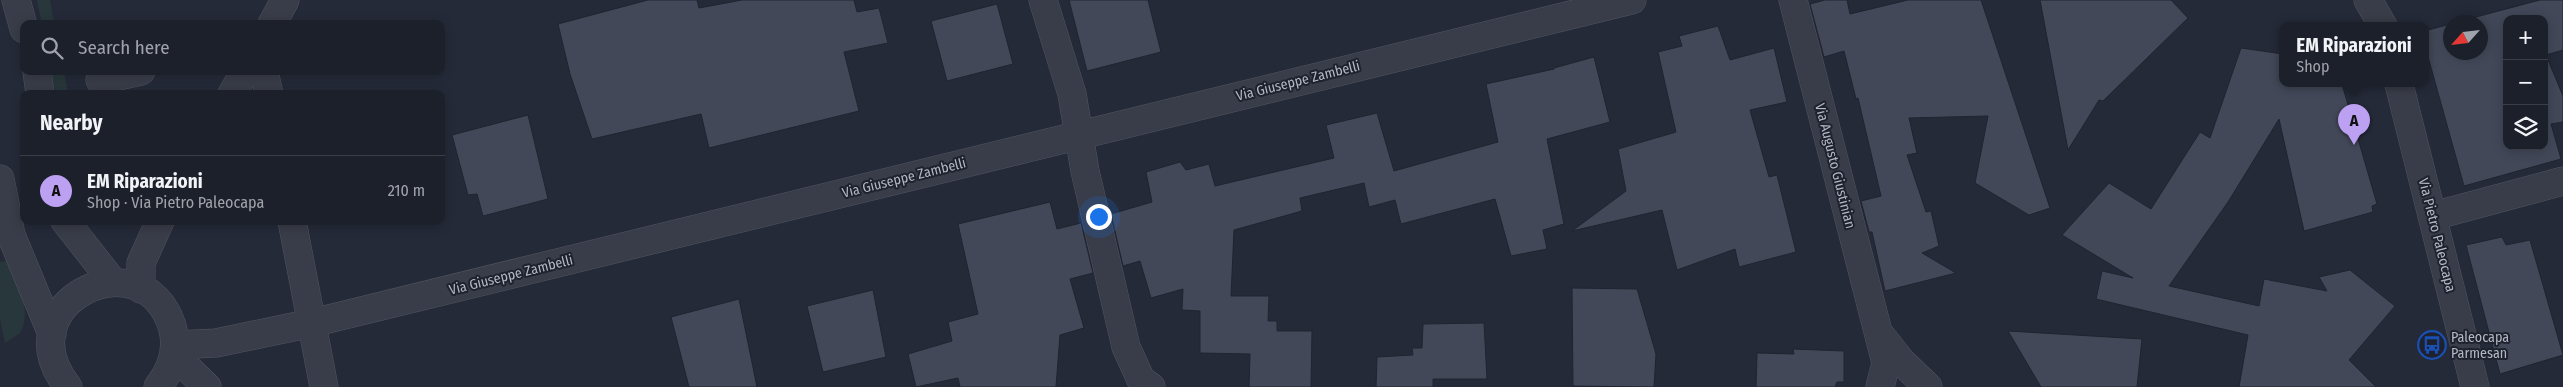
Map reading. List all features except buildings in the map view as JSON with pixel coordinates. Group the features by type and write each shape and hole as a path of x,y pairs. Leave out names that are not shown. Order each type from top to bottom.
{"street":[{"path":"16,0 22,20"},
{"path":"274,20 285,0"},
{"path":"1043,0 1072,94 1085,171 1126,347 1141,380 1151,387"},
{"name":"Via Giuseppe Zambelli","path":"174,350 312,324 1632,0"},
{"name":"Via Augusto Giustinian","path":"1793,0 1886,363 1880,387"},
{"path":"2368,0 2382,22"},
{"path":"2381,0 2384,22"},
{"path":"38,75 39,90"},
{"path":"100,80 123,75"},
{"path":"234,90 243,75"},
{"path":"265,75 268,90"},
{"name":"Via Pietro Paleocapa","path":"2400,87 2475,387"},
{"path":"0,179 11,235 52,334"},
{"path":"2433,216 2563,181"},
{"path":"68,225 113,282"},
{"path":"141,289 141,263 158,225"},
{"path":"293,225 324,387"},
{"path":"68,387 54,364 52,354 52,334 58,317 70,300 85,289 113,282 141,289 163,308 171,325 174,350 168,372 158,387"},
{"path":"1878,332 1901,361 1928,387"},
{"path":"174,350 207,387"}],"shaded area":[{"path":"37,0 50,0 53,20 41,20"},
{"path":"52,75 65,75 67,90 55,90"},
{"path":"7,261 22,296 25,315 20,333 5,343 0,318 0,262"}],"place":[{"name":"EM Riparazioni","path":"2354,145"},
{"name":"Paleocapa Parmesan","path":"2432,345"}]}
